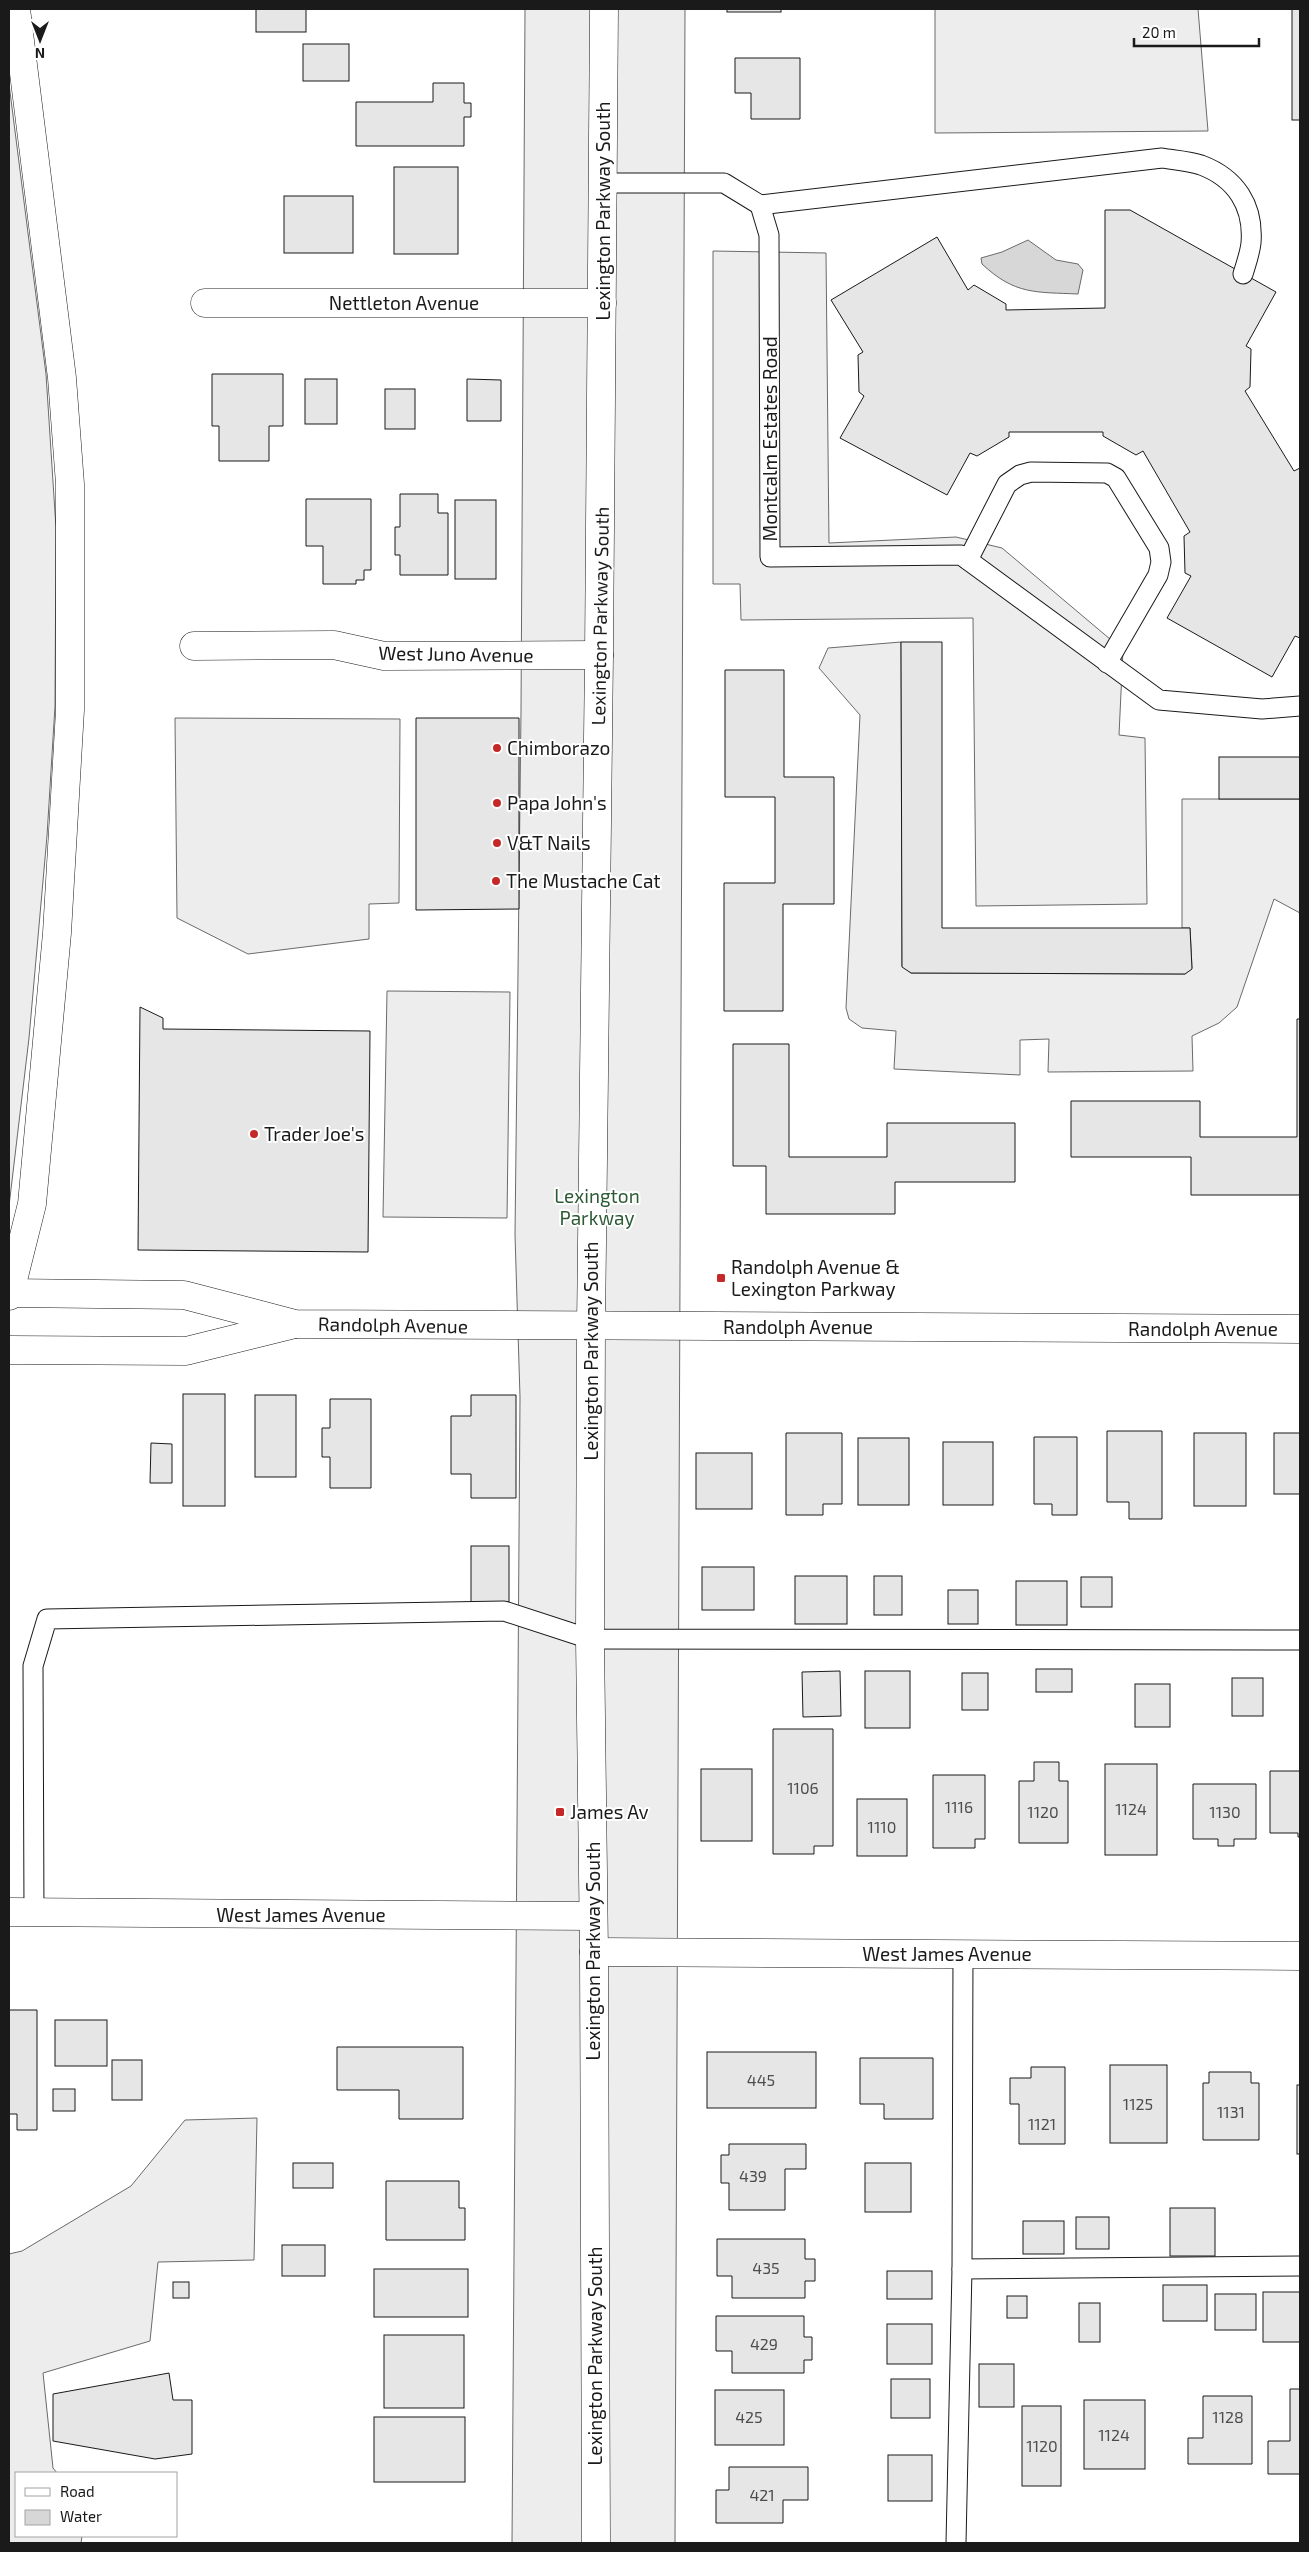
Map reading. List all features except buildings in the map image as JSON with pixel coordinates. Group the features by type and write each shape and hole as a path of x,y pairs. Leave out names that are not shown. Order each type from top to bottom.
{"main road":[{"path":"9,1294 32,1204 57,933 70,710 70,484 62,378 16,9"},
{"name":"Lexington Parkway South","path":"596,2543 594,1952 590,1639 591,1327 600,655 604,9"},
{"name":"Nettleton Avenue","path":"205,304 602,304"},
{"name":"West Juno Avenue","path":"194,646 334,645 384,656 600,655"},
{"name":"Randolph Avenue","path":"9,1294 184,1295 295,1324 591,1327 1300,1329"},
{"name":"Randolph Avenue","path":"9,1350 186,1351 295,1324"},
{"name":"West James Avenue","path":"21,1913 593,1916"},
{"name":"West James Avenue","path":"594,1952 1300,1956"}],"lane":[{"path":"603,184 724,184 760,205 1162,158 1200,165 1224,178 1243,197 1250,220 1251,244 1243,274"},
{"name":"Montcalm Estates Road","path":"760,205 769,235 770,557 961,554 1107,664 1159,700 1262,709 1300,706"},
{"path":"968,560 1007,484 1020,475 1031,472 1107,473 1116,478 1159,548 1161,562 1158,575 1107,664"},
{"path":"21,1913 33,1666 47,1619 504,1611 590,1639 1300,1640"},
{"path":"956,2543 962,2269 963,1954"},
{"path":"962,2269 1300,2266"}],"shaded area":[{"name":"Lexington Parkway","path":"525,9 685,9 675,2543 512,2543 520,1397 515,1235 521,711"},
{"path":"935,9 1198,9 1208,131 935,133"},
{"path":"9,84 46,374 56,528 55,706 47,836 29,1038 9,1206"},
{"path":"713,251 826,253 829,543 956,537 1002,548 1123,650 1119,735 1145,738 1147,904 976,906 973,618 741,620 740,584 713,584"},
{"path":"901,642 902,966 911,973 1185,974 1192,968 1190,928 1182,928 1182,799 1300,799 1300,913 1274,899 1237,1007 1219,1023 1192,1036 1193,1071 1048,1072 1049,1039 1020,1040 1020,1075 894,1069 896,1031 862,1028 849,1019 846,1008 860,715 819,668 828,648"},
{"path":"175,718 400,719 399,903 369,904 369,939 248,954 177,918"},
{"path":"387,991 510,992 507,1218 383,1217"},
{"path":"257,2118 254,2260 158,2262 150,2341 43,2373 53,2468 56,2472 15,2472 15,2537 82,2537 81,2543 9,2543 9,2254 22,2251 131,2186 185,2120"}],"water":[{"path":"1028,240 1056,260 1078,264 1083,270 1078,294 1038,292 1016,287 994,274 982,264 981,258 1002,252"}],"place":[{"name":"Chimborazo","path":"497,748"},
{"name":"Papa John's","path":"497,803"},
{"name":"V&T Nails","path":"497,843"},
{"name":"The Mustache Cat","path":"496,881"},
{"name":"Trader Joe's","path":"254,1134"},
{"name":"Randolph Avenue & Lexington Parkway","path":"721,1278"},
{"name":"James Av","path":"560,1812"}]}
